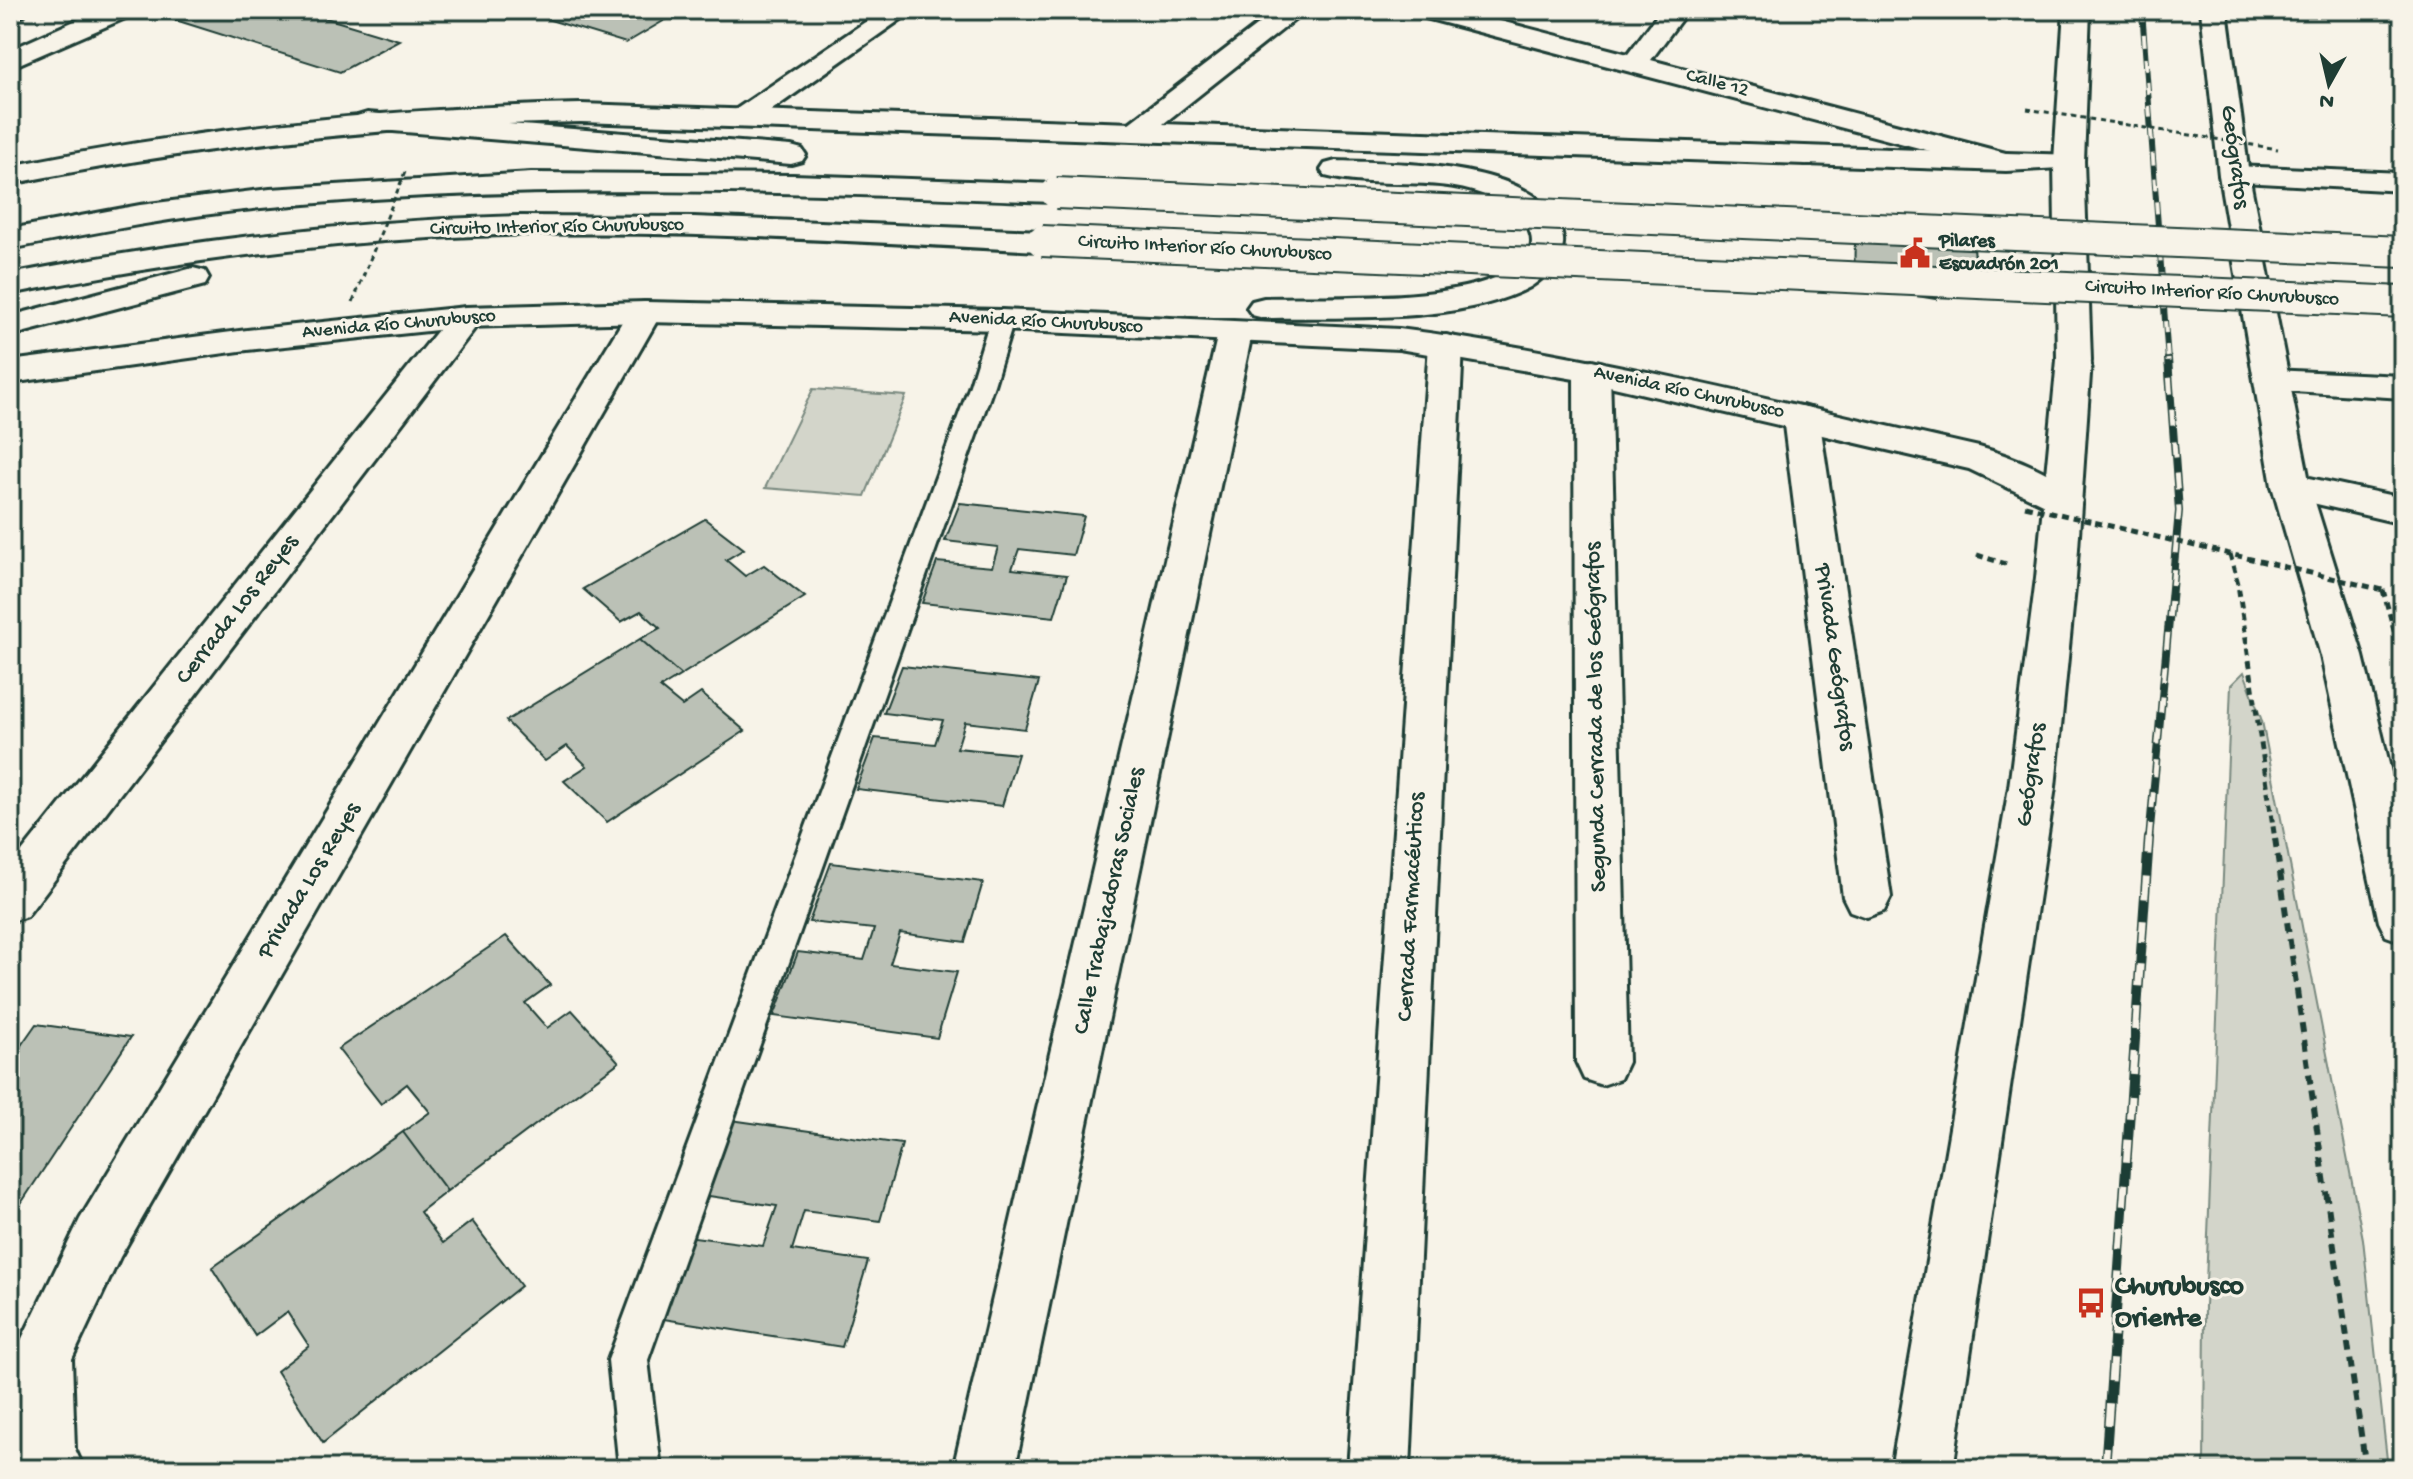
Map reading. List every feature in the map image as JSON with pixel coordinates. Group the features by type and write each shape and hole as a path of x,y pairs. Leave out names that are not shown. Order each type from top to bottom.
{"main road":[{"path":"10,60 121,10"},
{"path":"742,118 901,10"},
{"path":"1134,133 1294,10"},
{"name":"Calle 12","path":"1427,10 1636,62 2006,162"},
{"path":"1636,62 1675,10"},
{"name":"Geógrafos","path":"1922,1469 2032,787 2044,504 2074,360 2069,161 2077,10"},
{"name":"Geógrafos","path":"2216,27 2234,175 2291,486 2342,656 2403,922"},
{"path":"10,175 201,141 367,122 492,113 742,118 2006,162 2069,161"},
{"path":"367,122 860,161 966,189"},
{"path":"966,127 1030,145 1093,153 1392,173 1468,182 1508,193 1531,207 1542,222 1547,239 1544,255 1529,273 1502,287 1453,297 1002,320"},
{"path":"2234,175 2403,182"},
{"name":"Circuito Interior Río Churubusco","path":"10,239 233,202 453,185 650,179 966,189 2403,252"},
{"name":"Circuito Interior Río Churubusco","path":"10,284 214,247 347,234 459,228 637,225 2403,302"},
{"path":"10,326 130,292 236,268 347,234"},
{"name":"Avenida Río Churubusco","path":"10,372 247,340 466,317 645,312 1002,320 1399,339 1592,371 1979,459 2019,475 2044,504"},
{"name":"Privada Los Reyes","path":"53,1469 45,1455 42,1357 100,1238 645,312"},
{"name":"Cerrada Los Reyes","path":"10,902 466,317"},
{"name":"Calle Trabajadoras Sociales","path":"984,1469 1235,333"},
{"name":"Cerrada Farmacéuticos","path":"1379,1469 1446,345"},
{"name":"Segunda Cerrada de los Geógrafos","path":"1592,371 1602,1062"},
{"path":"2273,381 2403,387"},
{"name":"Privada Geógrafos","path":"1801,417 1867,897"},
{"path":"2291,486 2403,511"}],"lane":[{"path":"640,1469 628,1360 982,385 1002,320"}],"path":[{"path":"2027,109 2278,149"},
{"path":"353,302 405,172"},
{"path":"2044,504 2230,554 2383,590 2403,663"},
{"path":"2230,554 2238,584 2366,1469"}],"shaded area":[{"path":"813,389 906,396 865,496 765,488"},
{"path":"2244,672 2262,721 2363,1239 2388,1469 2204,1469 2205,1306 2231,685"}],"building":[{"path":"186,10 299,10 399,40 340,72 169,18"},
{"path":"517,10 682,10 626,43"},
{"name":"Pilares Escuadrón 201","path":"1973,231 1976,276 1935,270 1936,299 1854,286 1855,232"},
{"path":"960,503 1084,516 1073,555 1019,549 1012,569 1067,575 1054,617 922,603 937,562 992,567 998,547 945,541"},
{"path":"705,519 744,549 726,560 745,576 764,565 805,597 681,675 640,639 660,628 641,611 621,622 583,589"},
{"path":"640,639 681,675 660,688 682,706 701,693 745,731 607,822 564,781 587,766 567,746 545,761 506,721"},
{"path":"902,666 1039,681 1025,729 965,722 957,748 1018,754 1002,806 856,789 875,738 935,744 943,720 884,713"},
{"path":"831,863 983,882 965,942 900,933 890,964 957,972 937,1038 774,1016 798,952 864,960 874,929 809,922"},
{"path":"506,936 550,985 525,1003 547,1028 572,1010 619,1062 447,1191 403,1132 430,1112 407,1084 381,1104 338,1049"},
{"path":"36,1024 131,1037 10,1220 10,1061"},
{"path":"731,1120 902,1144 880,1221 804,1211 792,1250 868,1261 842,1347 657,1318 687,1236 763,1246 777,1206 702,1195"},
{"path":"403,1132 447,1191 420,1212 443,1243 472,1221 521,1286 323,1443 277,1371 309,1346 287,1312 255,1336 212,1268"}],"railway":[{"path":"2142,10 2168,361"},
{"path":"2149,840 2179,511 2168,359"},
{"path":"2105,1469 2149,838"}],"place":[{"name":"Pilares Escuadrón 201","path":"1915,253"},
{"name":"Churubusco Oriente","path":"2091,1303"}]}
